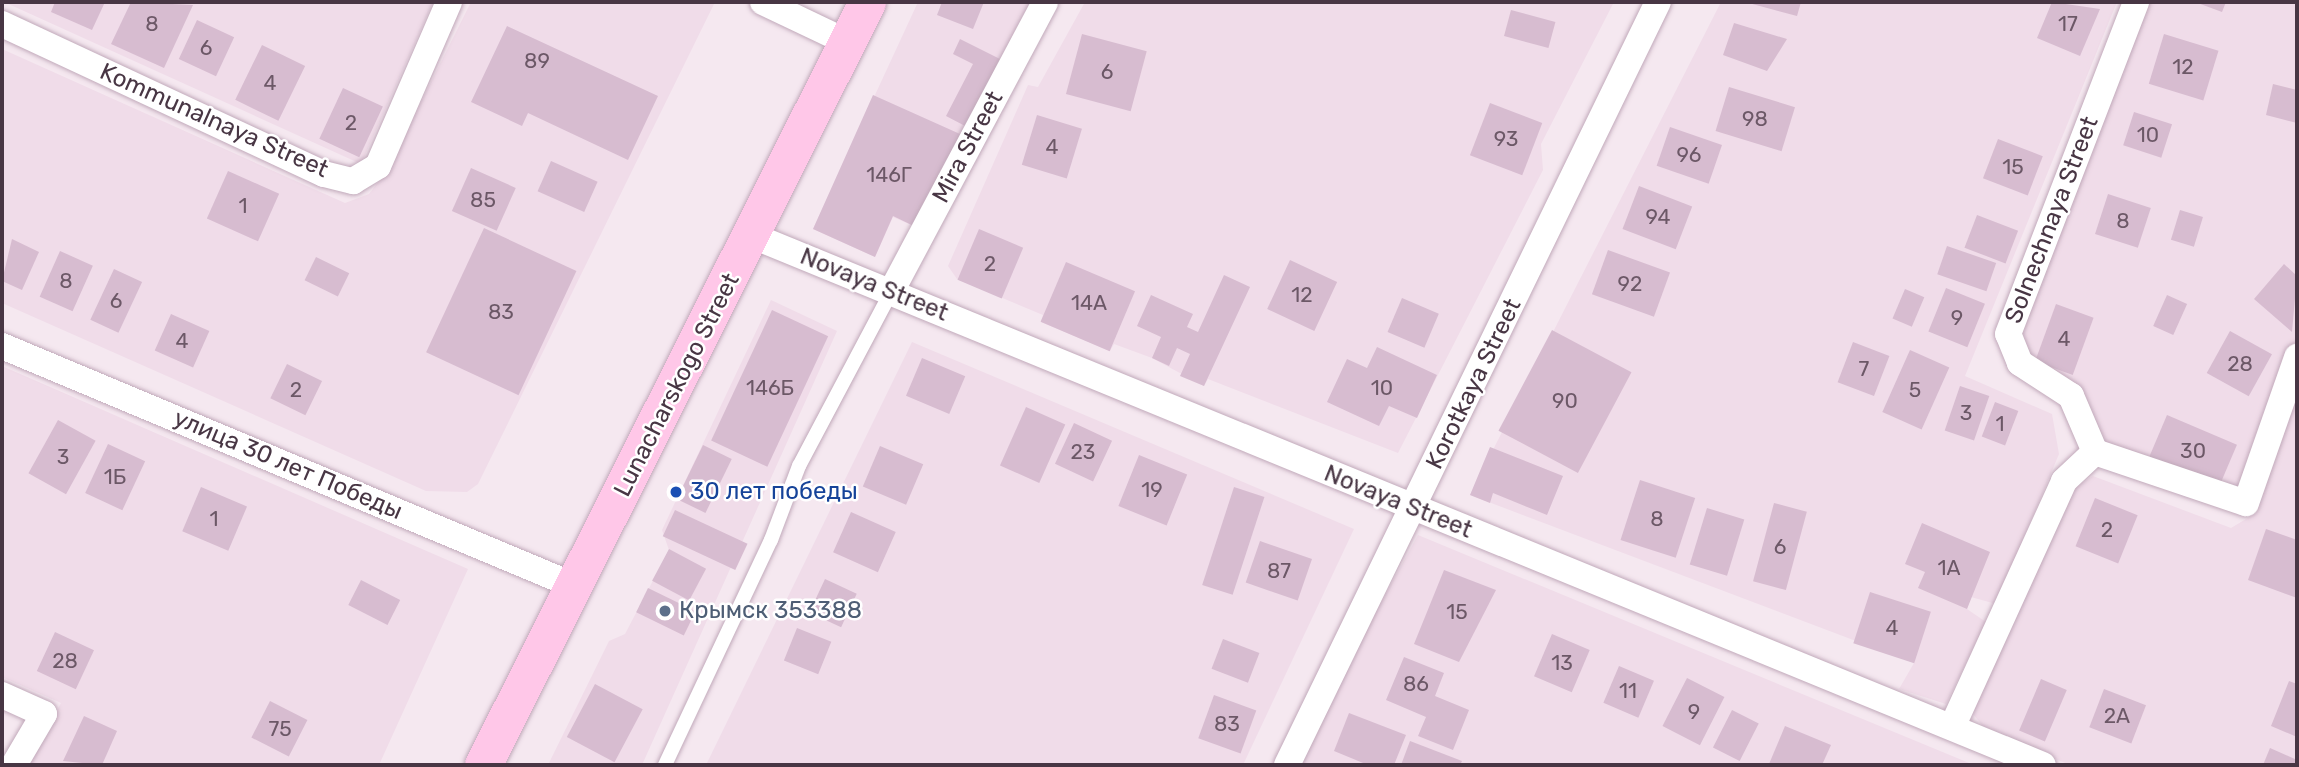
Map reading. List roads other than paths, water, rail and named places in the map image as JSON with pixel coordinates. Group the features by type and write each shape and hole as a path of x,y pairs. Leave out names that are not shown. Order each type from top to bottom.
{"main road":[{"name":"Lunacharskogo Street","path":"484,765 753,236 867,2"}],"street":[{"name":"Kommunalnaya Street","path":"2,24 324,174 353,181 378,166 449,2"},
{"path":"763,2 847,41"},
{"name":"Mira Street","path":"891,292 1045,2"},
{"name":"Korotkaya Street","path":"1287,765 1658,2"},
{"name":"Solnechnaya Street","path":"2095,452 2071,397 2020,363 2008,334 2136,2"},
{"name":"Novaya Street","path":"753,236 1413,509 1954,725 2043,765"},
{"name":"улица 30 лет Победы","path":"2,345 575,586"},
{"path":"1954,725 2064,481 2095,452 2246,503 2297,357"},
{"path":"2,695 44,714 14,765"}],"lane":[{"path":"665,765 771,540 799,466 891,292"}],"place":[{"name":"30 лет победы","path":"676,492"},
{"name":"Крымск 353388","path":"665,611"}]}
